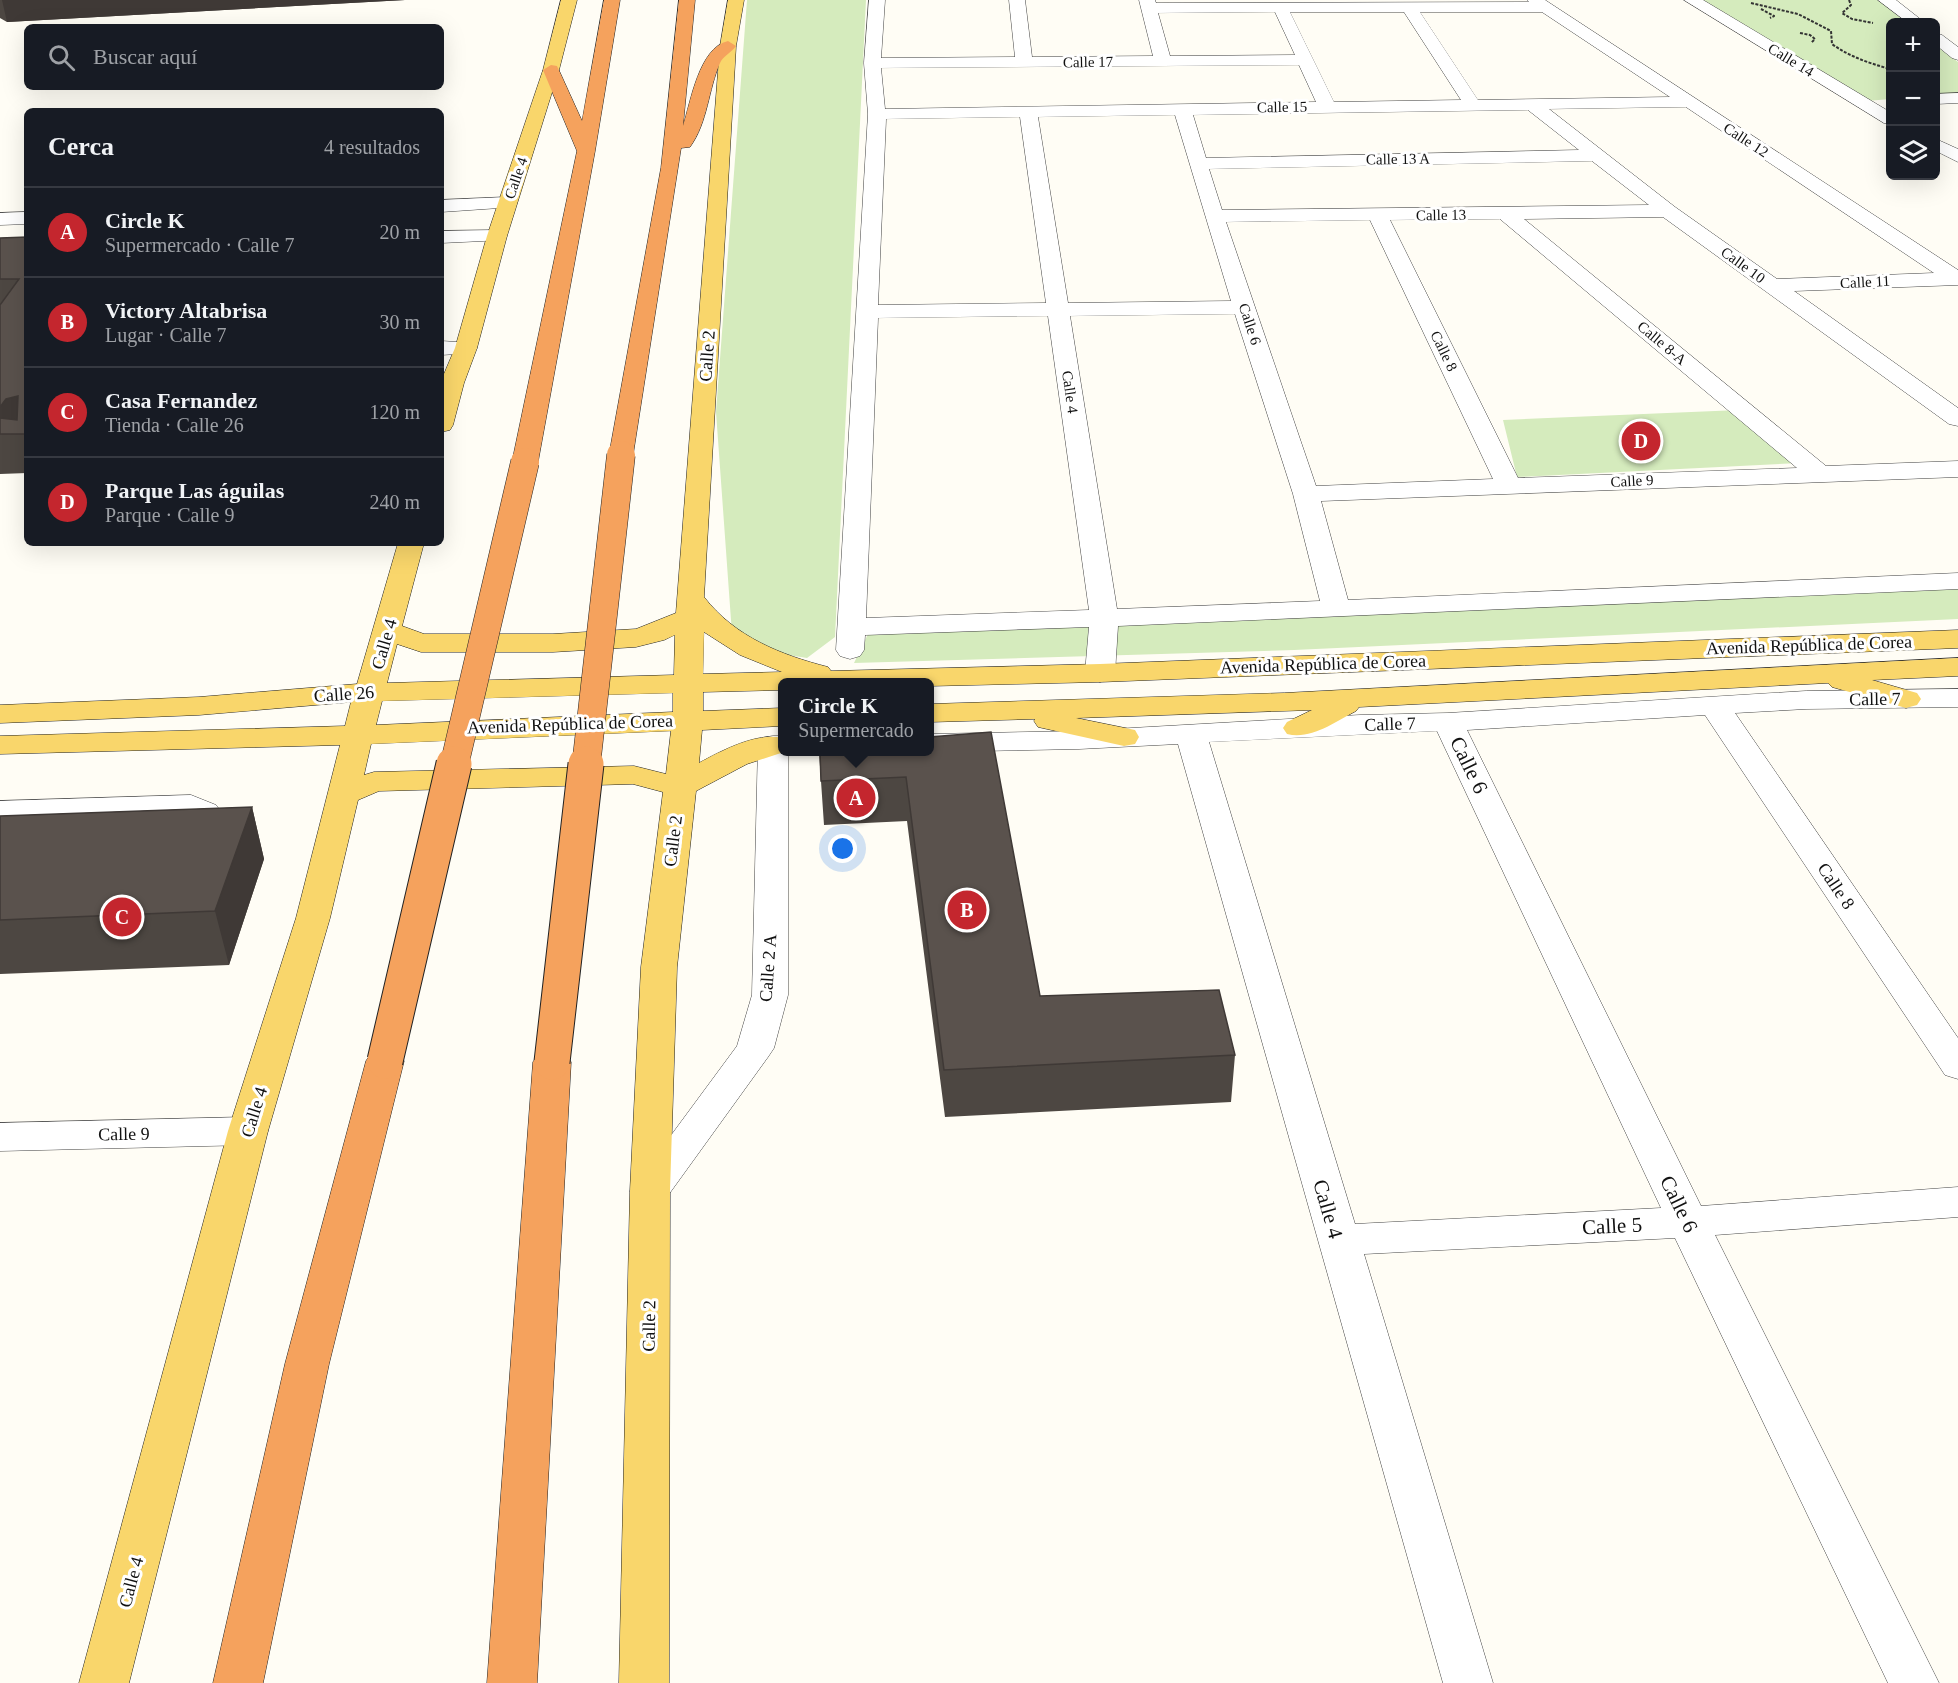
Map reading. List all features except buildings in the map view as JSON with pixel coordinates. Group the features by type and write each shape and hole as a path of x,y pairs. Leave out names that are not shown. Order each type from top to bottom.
{"highway":[{"path":"238,1683 307,1364 386,1061 525,462 586,150 612,0"},
{"path":"512,1683 552,1062 621,455 670,168 687,0"},
{"path":"670,168 692,127 713,58 728,46"},
{"path":"551,70 586,150"}],"main road":[{"name":"Calle 4","path":"444,400 446,383 466,348 507,203 551,70 569,0"},
{"name":"Calle 2","path":"645,1683 650,1191 658,967 688,701 690,607 728,46 736,0"},
{"name":"Calle 4","path":"104,1683 248,1131 313,918 358,733 410,546"},
{"path":"388,631 421,643 553,643 636,638 654,634 690,607 737,642 803,670 847,678"},
{"name":"Avenida República de Corea","path":"927,678 1958,639"},
{"name":"Avenida República de Corea","path":"934,713 1360,698 1958,667"},
{"path":"1814,674 1906,699"},
{"name":"Avenida República de Corea","path":"358,733 688,701 778,690"},
{"name":"Calle 26","path":"0,714 199,705 369,692 688,701"},
{"path":"1298,728 1360,698"},
{"name":"Avenida República de Corea","path":"688,701 778,736"},
{"path":"997,711 1124,737"},
{"path":"0,745 286,738 358,733"},
{"path":"344,794 374,782 520,777 634,775 680,787 723,762 778,736"}],"street":[{"path":"877,0 872,63 877,114 851,638 1104,617 1958,581"},
{"path":"1017,0 1024,63"},
{"name":"Calle 14","path":"1692,0 1886,117"},
{"path":"1886,0 1911,18"},
{"path":"1163,61 1148,4 1281,9 1410,9 1540,3"},
{"name":"Calle 12","path":"1540,3 1957,278"},
{"path":"1281,9 1327,106"},
{"path":"1410,9 1473,105"},
{"path":"1940,42 1958,55"},
{"name":"Calle 17","path":"872,63 1304,60"},
{"path":"1940,99 1958,98"},
{"name":"Calle 15","path":"877,114 1687,102"},
{"path":"1862,103 1886,102"},
{"name":"Calle 10","path":"1533,105 1668,212 1958,419"},
{"name":"Calle 6","path":"1182,109 1214,216 1306,494 1336,609"},
{"name":"Calle 4","path":"1028,112 1104,617 1100,673"},
{"path":"1940,147 1958,156"},
{"name":"Calle 13 A","path":"1198,164 1598,155"},
{"path":"444,206 507,203"},
{"name":"Calle 13","path":"1214,216 1668,212"},
{"name":"Calle 8-A","path":"1505,213 1819,473"},
{"name":"Calle 8","path":"1378,216 1510,487"},
{"path":"0,219 24,218"},
{"path":"444,237 497,236"},
{"name":"Calle 11","path":"1773,286 1957,278"},
{"path":"868,312 1245,307"},
{"path":"444,348 466,348"},
{"name":"Calle 9","path":"1306,494 1958,469"},
{"name":"Calle 7","path":"934,743 1124,737 1448,722 1806,700 1958,698"},
{"name":"Calle 8","path":"1715,707 1958,1066"},
{"name":"Calle 6","path":"1448,722 1688,1222 1914,1683"},
{"name":"Calle 4","path":"1191,734 1468,1683"},
{"name":"Calle 2 A","path":"650,1191 755,1048 770,995 778,756"},
{"path":"0,811 191,805 205,812 202,824 191,834 182,838 147,840"},
{"name":"Calle 9","path":"0,1137 248,1131"},
{"name":"Calle 5","path":"1337,1240 1688,1222 1958,1202"}],"path":[{"path":"1849,0 1851,5 1842,13 1852,19 1874,24"},
{"path":"1744,2 1775,8 1814,20 1831,31 1832,44 1843,52 1856,59 1886,68"}],"green space":[{"path":"747,0 866,0 835,637 807,658 763,651 732,634 716,412"},
{"path":"1701,0 1878,0 1901,18 1886,18 1886,99 1867,101"},
{"path":"1940,48 1958,62 1958,95 1940,96"},
{"path":"1739,410 1800,463 1517,477 1503,420"},
{"path":"1958,588 1958,619 1294,650 854,663 868,634"}],"place":[{"name":"Parque Las águilas","path":"1641,441"},
{"name":"Circle K","path":"856,798"},
{"name":"Victory Altabrisa","path":"967,910"},
{"name":"Casa Fernandez","path":"122,917"}]}
